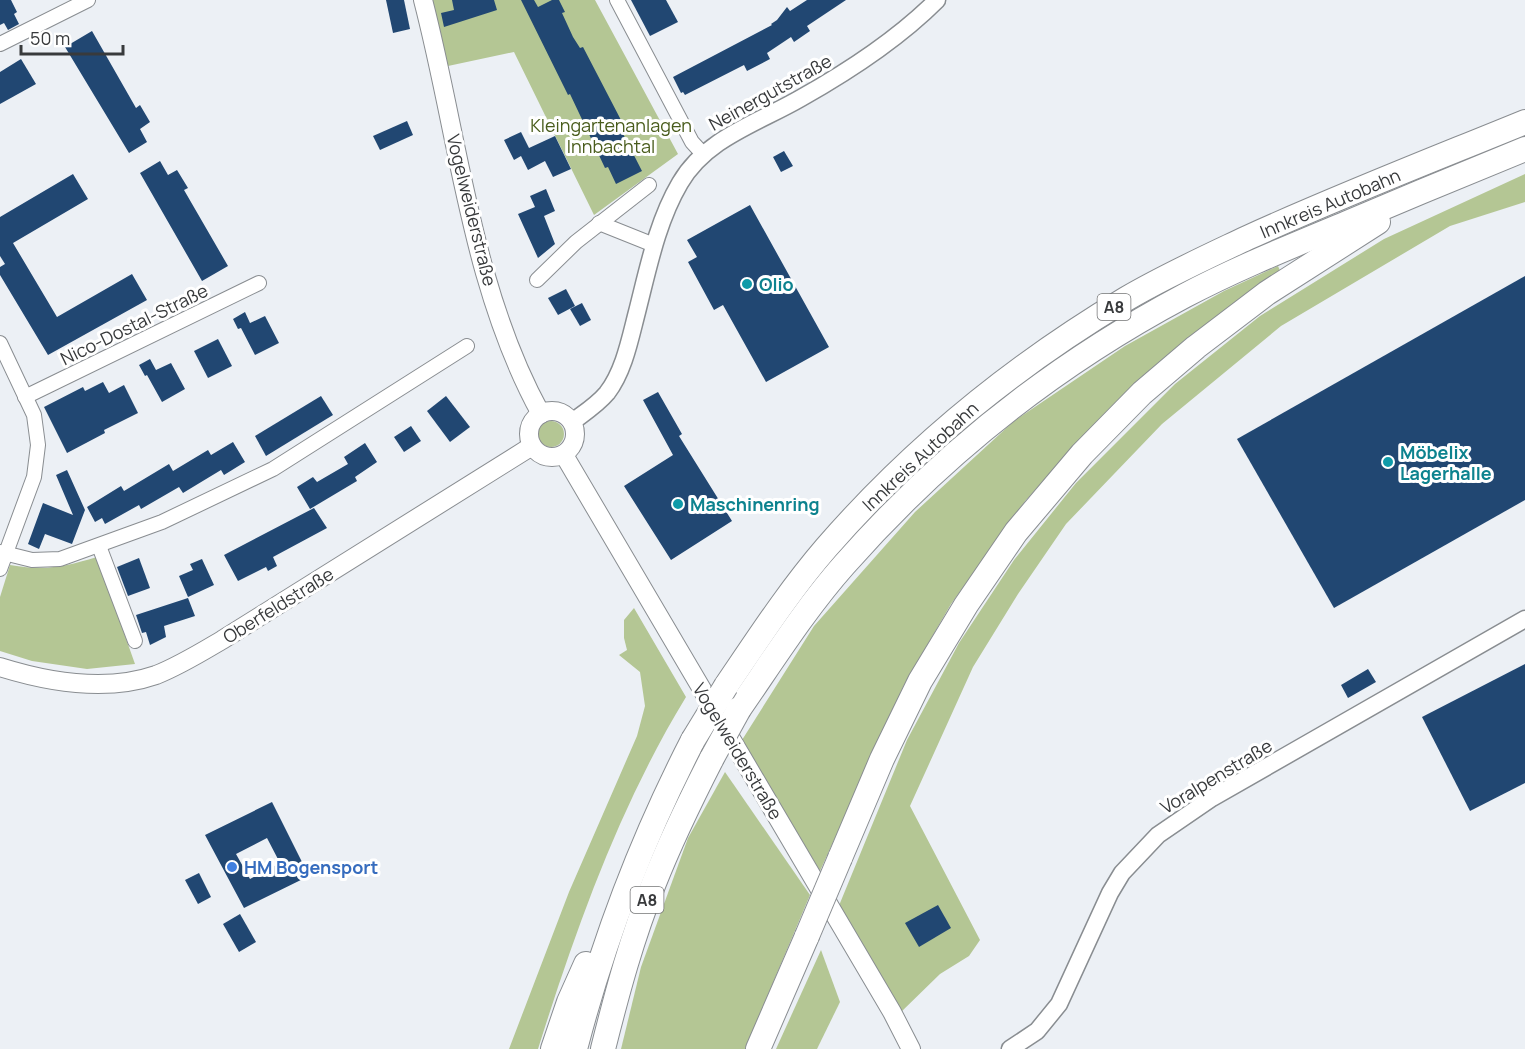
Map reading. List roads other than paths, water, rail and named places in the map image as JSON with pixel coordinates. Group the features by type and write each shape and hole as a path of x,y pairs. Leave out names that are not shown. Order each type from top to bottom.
{"highway":[{"name":"Innkreis Autobahn","path":"575,1049 607,938 625,887 660,807 693,740 780,605 826,548 903,466 956,420 1044,352 1127,298 1206,257 1293,217 1525,122"},
{"name":"Innkreis Autobahn","path":"603,1049 620,982 653,884 711,758 739,709 792,633 850,559 932,474 1018,402 1112,338 1184,296 1259,259 1525,149"},
{"path":"758,1049 882,759 920,681 966,606 1016,532 1082,454 1142,393 1205,340 1267,293 1431,188"},
{"path":"553,1049 568,1002 625,887"}],"main road":[{"name":"Vogelweiderstraße","path":"423,0 485,268 507,340 530,396 541,414"},
{"path":"547,411 561,413 572,422 576,434 575,440 564,455 550,458 537,452 532,446 529,432 531,425 541,414 547,411"},
{"name":"Oberfeldstraße","path":"0,667 53,680 87,684 123,682 184,663 532,446"},
{"name":"Vogelweiderstraße","path":"564,455 881,993 911,1049"}],"street":[{"path":"0,44 88,0"},
{"path":"617,0 692,142 703,154"},
{"name":"Neinergutstraße","path":"572,422 598,403 616,378 631,336 654,245 666,212 681,182 703,154 717,142 801,98 850,69 938,0"},
{"path":"537,280 576,242 649,184"},
{"path":"599,223 654,245"},
{"name":"Nico-Dostal-Straße","path":"25,397 259,283"},
{"path":"0,343 34,415 38,458 29,493 3,553 0,569"},
{"path":"3,553 32,560 60,559 162,522 273,469 467,345"},
{"path":"99,546 135,641"},
{"name":"Voralpenstraße","path":"1010,1049 1036,1031 1059,1004 1110,893 1122,873 1158,835 1212,798 1525,619"}],"place":[{"name":"Olio","path":"747,284"},
{"name":"Möbelix Lagerhalle","path":"1388,462"},
{"name":"Maschinenring","path":"678,504"},
{"name":"HM Bogensport","path":"232,867"}],"park label":[{"name":"Kleingartenanlagen Innbachtal","path":"611,135"}]}
